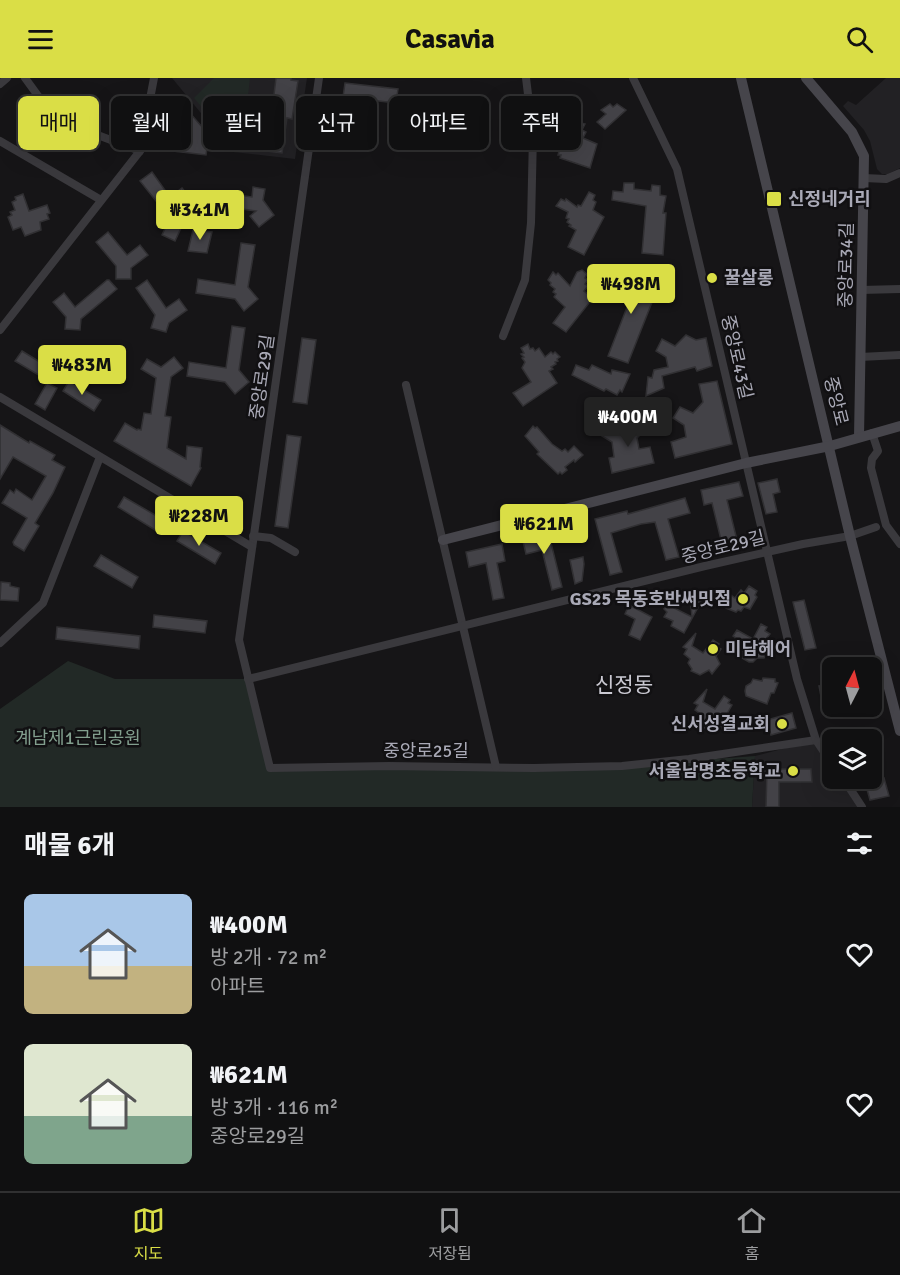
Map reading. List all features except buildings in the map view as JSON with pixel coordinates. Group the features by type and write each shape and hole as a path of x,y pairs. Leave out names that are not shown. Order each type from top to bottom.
{"street":[{"path":"0,84 7,78"},
{"path":"25,78 55,118 140,151"},
{"path":"0,330 140,151 154,78"},
{"name":"중앙로29길","path":"270,768 239,640 319,78"},
{"path":"503,336 525,280 531,223 533,135 526,78"},
{"name":"중앙로43길","path":"633,78 677,169 797,679 816,740 822,749"},
{"name":"중앙로","path":"741,78 850,536 900,731"},
{"name":"중앙로34길","path":"806,78 852,132 864,156 859,437"},
{"path":"0,141 101,200"},
{"path":"864,178 886,178 900,173"},
{"path":"861,290 900,288"},
{"path":"860,357 900,355"},
{"path":"406,385 496,767"},
{"path":"0,397 252,547"},
{"path":"443,540 746,463 830,446 900,426"},
{"path":"872,433 878,451 872,459 871,468 886,525 900,544"},
{"path":"0,643 43,603 100,457"},
{"name":"중앙로29길","path":"248,679 768,552 850,536 876,527"},
{"path":"253,536 271,538 295,552"},
{"name":"중앙로25길","path":"270,768 388,766 534,768 652,764 816,740"},
{"path":"850,789 862,807"}],"shaded area":[{"path":"172,78 307,78 304,96 296,96 295,159 231,150 284,150 284,96 203,96 203,116 191,101 191,96 187,96"},
{"path":"886,78 900,78 900,168 888,174 882,174 877,169 870,141 864,130 843,106 848,101 856,105"},
{"name":"서울남명초등학교","path":"816,740 822,749 822,789 850,789 862,807 752,807 755,756"}],"green space":[{"path":"214,78 250,78 248,96 203,96 203,109 194,98"},
{"name":"계남제1근린공원","path":"68,661 115,679 248,679 270,768 622,766 755,756 752,807 0,807 0,709"}],"place":[{"name":"신정네거리","path":"774,199"},
{"name":"꿀살롱","path":"712,278"},
{"name":"GS25 목동호반써밋점","path":"743,599"},
{"name":"미담헤어","path":"713,649"},
{"name":"신서성결교회","path":"782,724"},
{"name":"서울남명초등학교","path":"793,771"}],"district":[{"name":"신정동","path":"624,685"}]}
